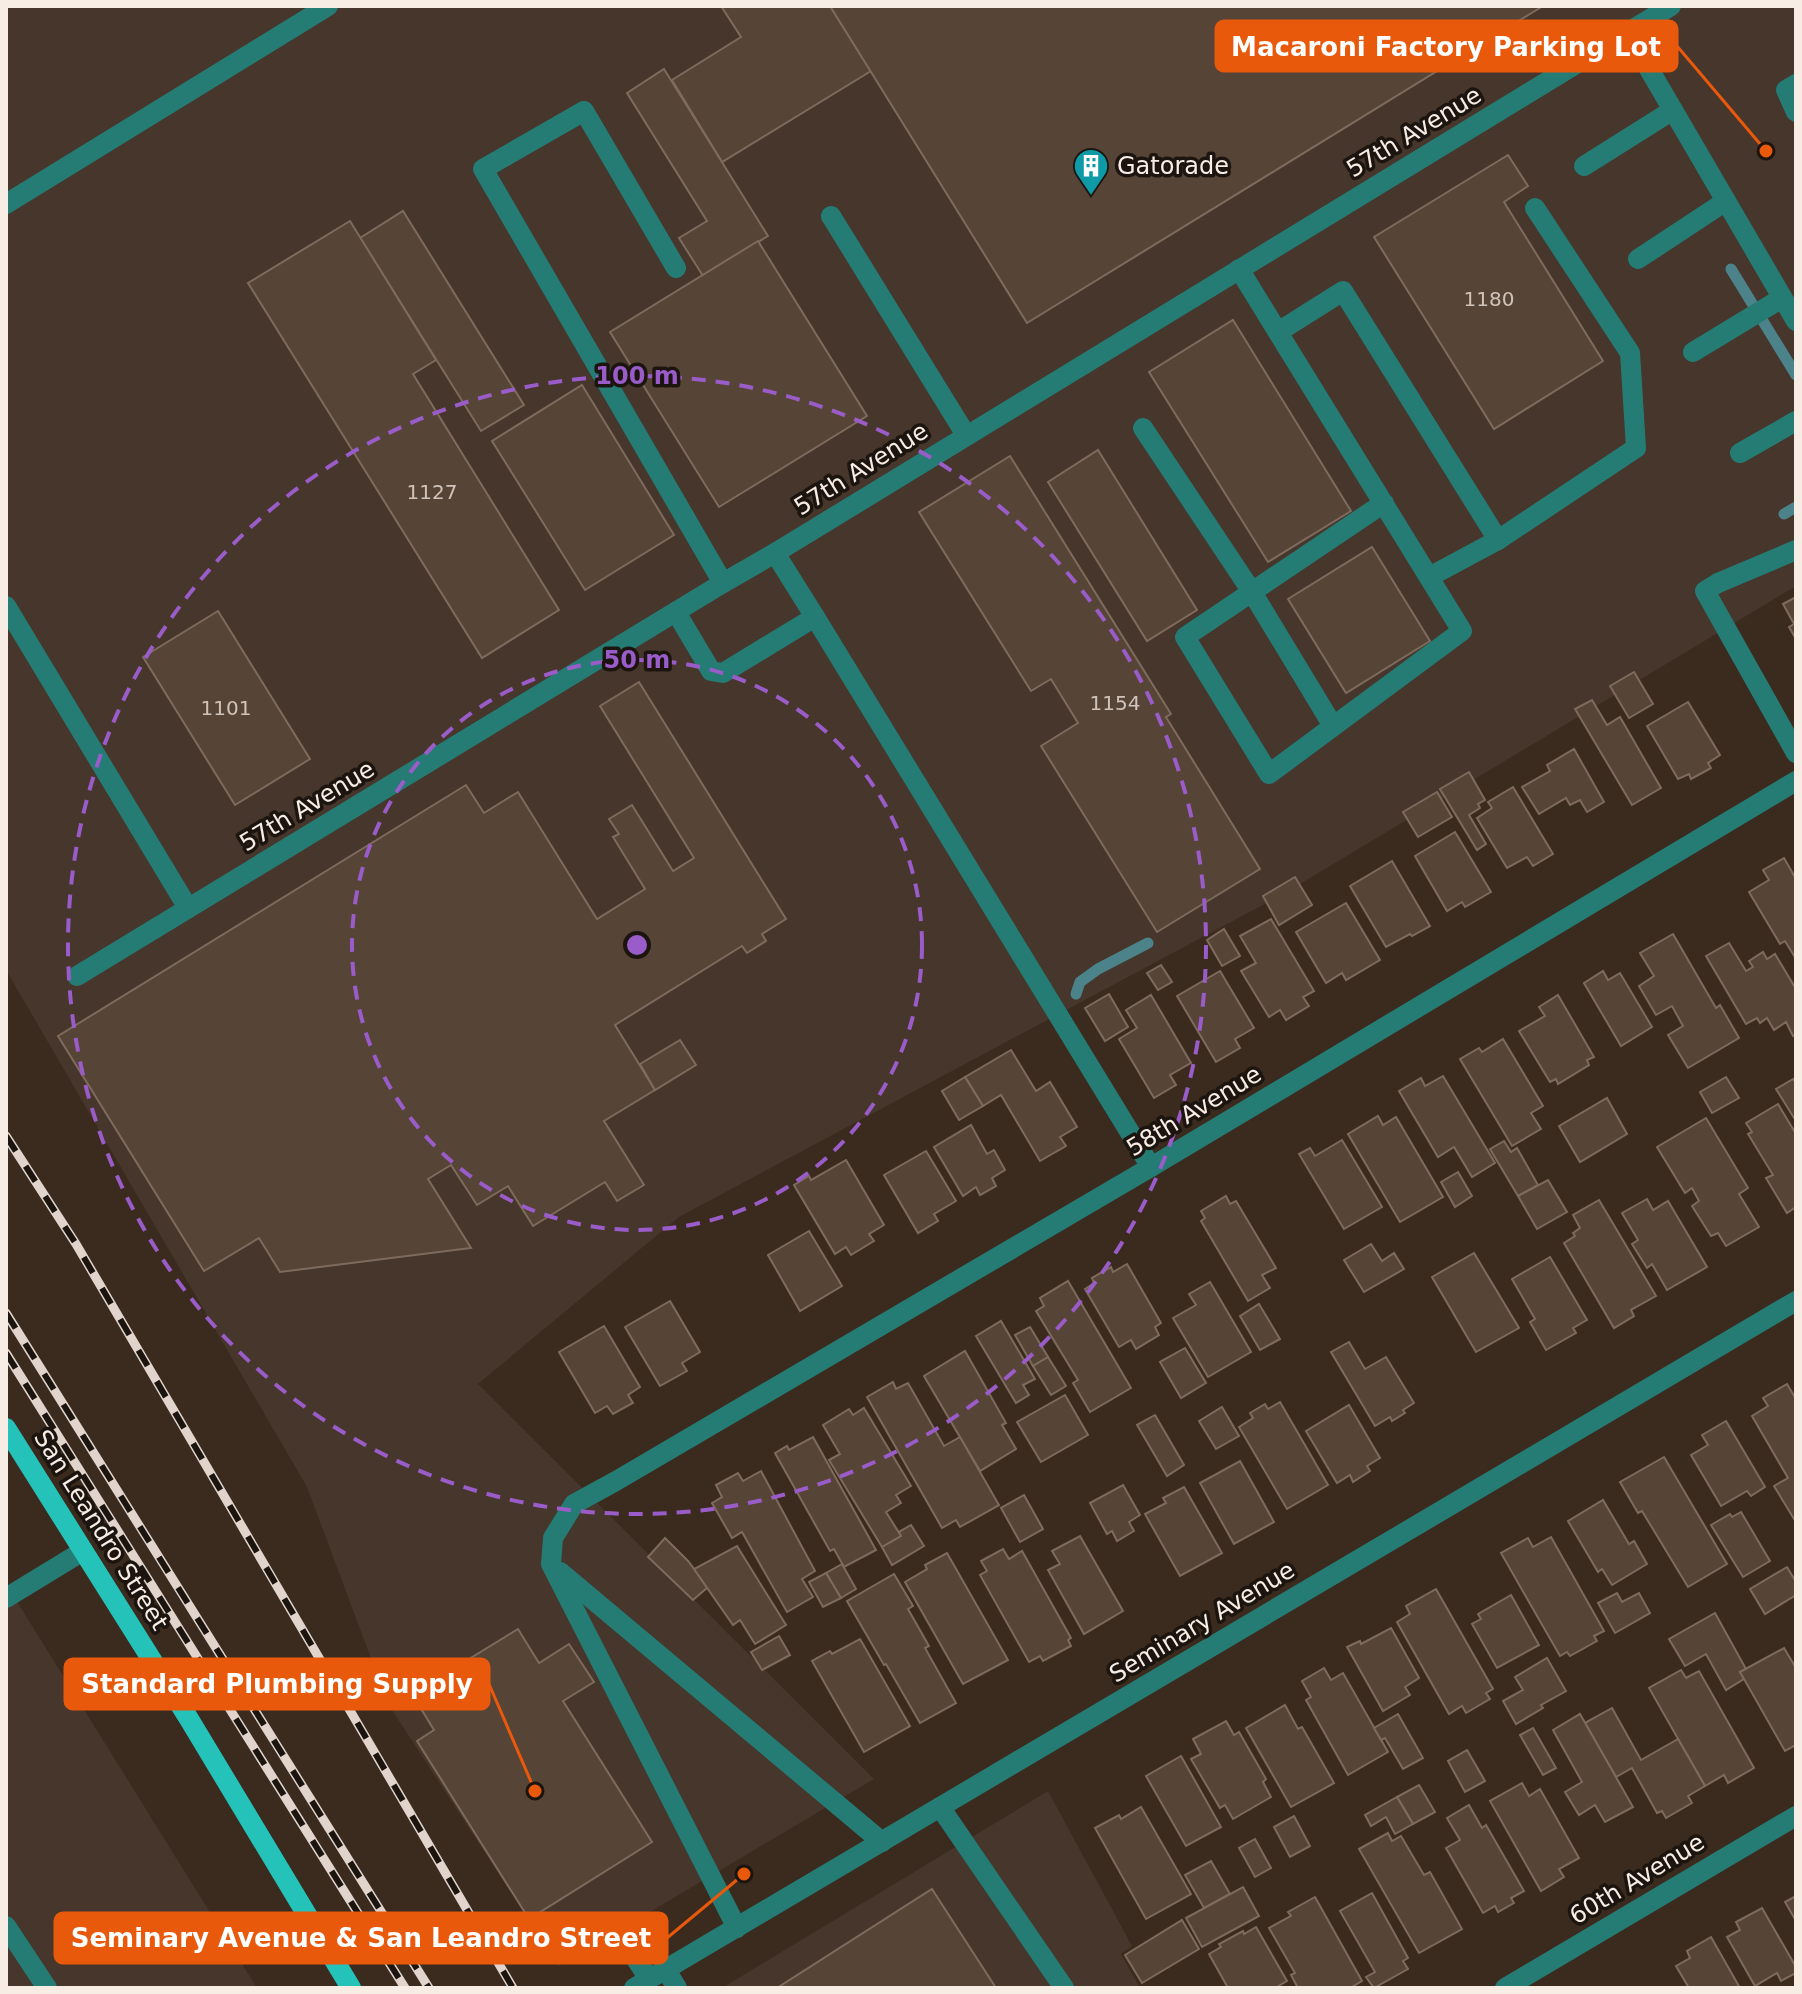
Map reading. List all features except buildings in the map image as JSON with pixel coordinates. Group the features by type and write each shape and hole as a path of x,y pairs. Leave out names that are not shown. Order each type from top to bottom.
{"main road":[{"name":"San Leandro Street","path":"6,1428 189,1719 351,1988"}],"street":[{"path":"6,204 328,6"},
{"name":"57th Avenue","path":"77,976 1671,6"},
{"path":"1628,33 1796,321"},
{"path":"1796,84 1786,90 1796,112"},
{"path":"1584,166 1673,110"},
{"path":"676,268 584,111 483,169 723,583"},
{"path":"1638,259 1726,201"},
{"path":"1429,577 1498,540 1636,448 1630,353 1535,208"},
{"path":"831,216 966,435"},
{"path":"1239,269 1384,503 1462,631 1269,774 1185,637 1384,503"},
{"path":"1278,332 1343,291 1498,540"},
{"path":"1693,352 1782,298"},
{"path":"1740,453 1796,421"},
{"path":"1143,428 1252,592 1333,726"},
{"path":"1796,550 1705,591 1796,753"},
{"path":"775,553 1151,1167"},
{"path":"6,606 188,908"},
{"path":"676,612 711,671 723,673 815,617"},
{"name":"58th Avenue","path":"551,1564 553,1538 574,1504 1151,1167 1796,781"},
{"name":"Seminary Avenue","path":"650,1979 1796,1301"},
{"path":"6,1598 83,1551"},
{"path":"551,1564 882,1842"},
{"path":"551,1564 737,1928"},
{"path":"940,1807 1064,1988"},
{"name":"60th Avenue","path":"1505,1988 1796,1816"},
{"path":"613,1923 650,1979 677,1988"},
{"path":"6,1926 47,1988"}],"shaded area":[{"path":"6,6 1796,6 1796,586 1285,893 679,1217 478,1384 874,1779 559,1966 388,1704 307,1487 6,970"},
{"path":"6,1584 257,1988 6,1988"},
{"path":"1048,1791 1132,1946 1121,1954 1140,1988 722,1988"}],"waterway":[{"path":"1731,269 1796,375"},
{"path":"1784,514 1796,507"},
{"path":"1076,994 1080,982 1098,969 1148,943"}],"railway":[{"path":"6,1136 76,1244 513,1988"},
{"path":"6,1313 429,1988"},
{"path":"6,1353 405,1988"}],"place":[{"name":"Macaroni Factory Parking Lot","path":"1766,151"},
{"name":"Gatorade","path":"1091,197"},
{"name":"Standard Plumbing Supply","path":"535,1791"},
{"name":"Seminary Avenue & San Leandro Street","path":"744,1874"}]}
